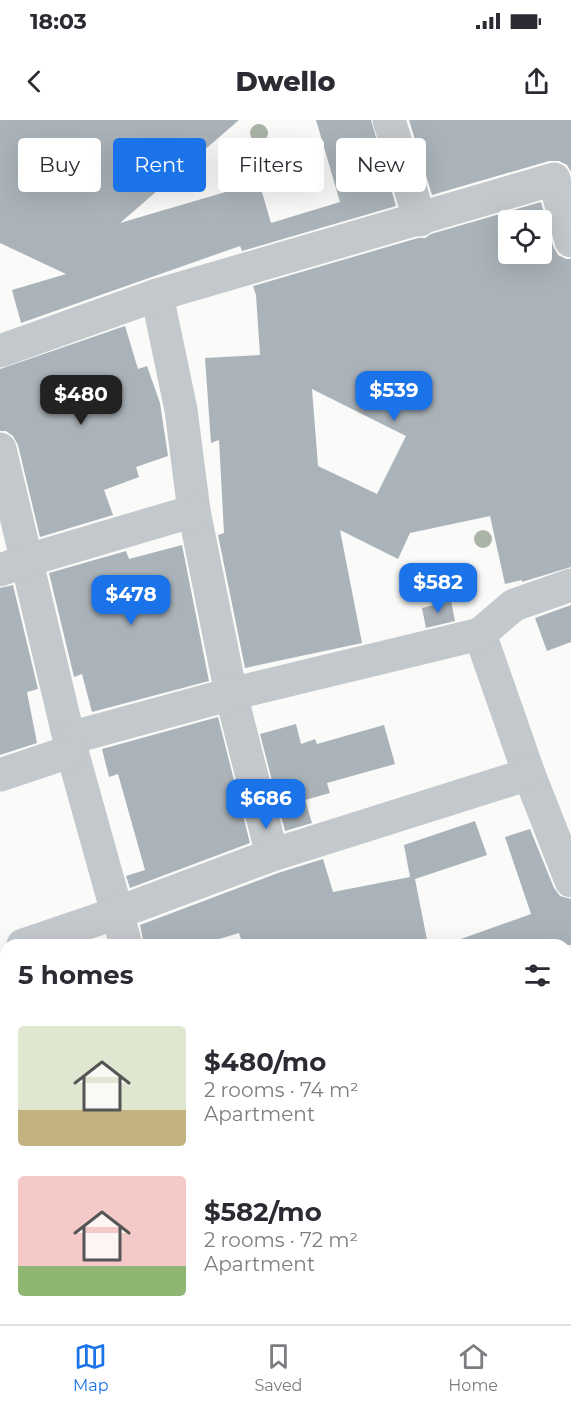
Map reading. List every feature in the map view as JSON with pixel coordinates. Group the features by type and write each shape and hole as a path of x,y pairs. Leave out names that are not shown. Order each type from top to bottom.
{"street":[{"path":"389,120 420,220"},
{"path":"0,351 157,295 554,179 571,241"},
{"path":"157,295 181,410 194,511 231,694 272,855"},
{"path":"0,449 14,565 71,744 124,939"},
{"path":"14,565 194,511"},
{"path":"0,775 71,744 231,694 480,634 514,605 571,585"},
{"path":"480,634 529,774 571,880"},
{"path":"41,939 272,855 529,774"}],"building":[{"path":"0,120 239,120 206,149 206,138 113,138 113,192 156,192 120,223 225,192 262,192 271,223 340,202 337,192 392,192 396,206 242,251 240,246 21,323 12,290 66,274 0,243"},
{"path":"316,120 371,120 376,138 336,138 336,188 324,147 324,138 321,138"},
{"path":"409,120 571,120 571,172 567,165 559,161 549,161 432,195 426,175 426,138 415,138"},
{"path":"541,202 543,210 514,210"},
{"path":"498,215 498,264 552,264 552,242 558,255 571,259 571,567 522,582 522,580 505,584 490,516 410,533 398,559 340,530 362,643 245,668 218,535 224,533 219,440 211,443 205,358 260,355 256,295 253,286 418,238 425,238 431,234","holes":["312,389 406,436 377,494 318,466"]},
{"path":"125,326 138,369 147,366 160,403 168,456 136,467 139,477 104,490 113,515 40,537 18,445 13,436 6,431 0,431 0,369"},
{"path":"182,545 209,681 92,712 82,674 74,677 49,573 126,551 129,559"},
{"path":"13,585 38,689 27,692 37,743 0,755 0,588"},
{"path":"451,601 455,621 426,628 422,608"},
{"path":"571,605 571,642 547,651 535,618"},
{"path":"218,717 250,843 130,888 126,876 145,870 118,774 109,777 102,749"},
{"path":"296,724 301,744 315,739 317,744 384,725 395,764 327,783 330,793 305,800 312,823 285,831 260,734"},
{"path":"475,821 487,855 415,879 427,939 241,939 239,933 219,939 143,939 140,925 278,873 323,859 333,892 410,877 404,845"},
{"path":"530,829 554,888 560,896 571,899 571,939 461,939 531,914 505,837"}]}
